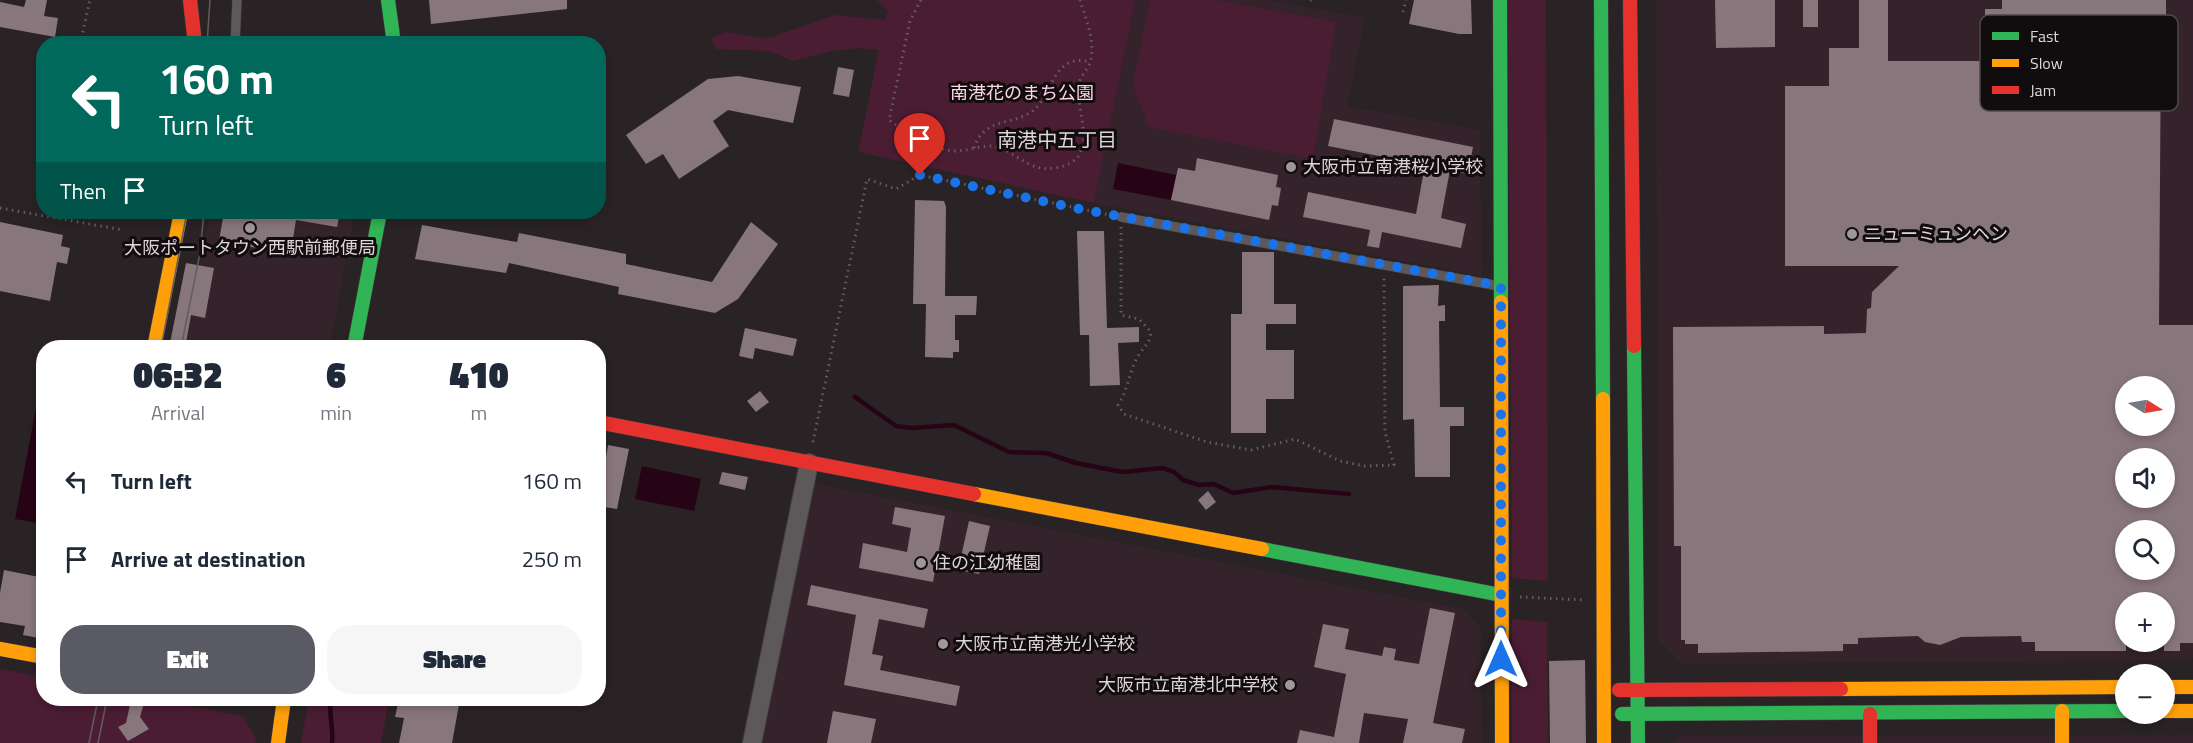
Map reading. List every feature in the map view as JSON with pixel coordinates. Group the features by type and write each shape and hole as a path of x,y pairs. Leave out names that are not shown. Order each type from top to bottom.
{"street":[{"path":"190,0 194,36"},
{"path":"388,0 393,36"},
{"path":"1500,0 1502,743"},
{"path":"1601,0 1604,743"},
{"path":"1630,0 1638,743"},
{"path":"156,340 180,219"},
{"path":"356,340 380,219"},
{"path":"606,424 1501,595"},
{"path":"752,743 809,463"},
{"path":"0,649 36,656"},
{"path":"1604,690 2115,687"},
{"path":"2175,687 2193,687"},
{"path":"278,743 281,706"},
{"path":"2062,711 2062,743"},
{"path":"1604,713 1870,714 2115,711"},
{"path":"2175,711 2193,711"},
{"path":"1870,714 1870,743"}],"lane":[{"path":"235,36 237,0"},
{"path":"1121,217 1501,286"}],"path":[{"path":"83,36 90,0"},
{"path":"921,0 910,21 889,120 924,144 955,151 992,146 1008,152 1027,165 1052,169 1070,164 1079,153 1085,138 1079,83 1090,62 1092,38 1080,0"},
{"path":"1310,0 1316,0"},
{"path":"1403,12 1406,0"},
{"path":"974,148 977,139 985,130 1034,110 1060,67 1072,60 1090,62"},
{"path":"809,463 867,178 896,189 920,175 1121,217 1121,315 1139,319 1151,332 1150,340 1133,367 1128,391 1118,405 1124,414 1207,442 1251,450 1295,439 1340,460 1365,466 1394,465 1385,432 1384,263"},
{"path":"0,208 36,213"},
{"path":"67,219 123,231"},
{"path":"1501,595 1546,600 1602,600"}],"shaded area":[{"name":"大阪市立南港桜小学校","path":"1135,0 1269,0 1365,18 1347,106 1480,130 1482,276 1094,203"},
{"path":"1656,0 2193,0 2193,657 2190,660 1682,664 1658,640"},
{"path":"1118,163 1176,175 1171,200 1113,189"},
{"path":"209,219 354,219 331,340 186,340"},
{"path":"36,408 36,523 15,519"},
{"path":"642,466 701,479 694,511 635,499"},
{"path":"811,483 1463,609 1481,628 1482,743 757,743"},
{"path":"2193,735 2193,743 1674,743 1680,736"}],"green space":[{"name":"南港花のまち公園","path":"877,0 1135,0 1094,203 858,152 879,50 859,48 832,51 793,61 769,51 716,49 711,39 726,32 761,38 772,37 835,15 885,20 888,11"},
{"path":"1150,0 1216,0 1336,22 1313,159 1149,127 1133,86"},
{"path":"1508,0 1546,0 1548,581 1512,578"},
{"path":"1512,619 1547,622 1548,743 1512,743"},
{"path":"0,669 36,676 36,706 190,706 242,716 256,737 255,743 0,743"},
{"path":"308,706 388,706 381,743 301,743"}],"building":[{"path":"26,0 47,0 44,16 58,18 55,36 0,27 0,2 24,7"},
{"path":"429,0 567,0 567,9 431,24"},
{"path":"1414,0 1471,0 1472,34 1459,34 1409,24"},
{"path":"1715,0 1775,0 1775,47 1716,48"},
{"path":"1803,0 1818,0 1818,27 1803,27"},
{"path":"1859,0 1888,0 1888,61 1980,61 1980,111 2160,111 2159,325 2193,325 2193,643 2180,643 2180,651 2175,651 2175,592 2115,592 2115,651 2035,651 2035,642 2022,642 2021,636 1961,637 1940,645 1925,642 1918,636 1858,638 1858,644 1843,644 1843,651 1698,653 1698,644 1685,644 1685,640 1681,640 1681,546 1674,546 1673,327 1824,326 1824,334 1866,333 1867,309 1871,308 1872,292 1899,266 1785,266 1785,86 1829,86 1829,48 1859,48"},
{"path":"2002,0 2166,0 2166,15 1985,15 1985,9 2002,9"},
{"path":"838,67 854,70 849,97 833,94"},
{"path":"738,76 801,87 793,123 728,110 713,121 729,146 679,179 663,154 646,164 626,135 708,79"},
{"path":"1334,119 1473,147 1468,174 1450,170 1441,218 1466,224 1461,248 1382,232 1379,248 1367,246 1370,230 1303,217 1308,192 1416,214 1425,165 1328,146"},
{"path":"1197,158 1278,175 1276,187 1281,188 1278,206 1272,205 1269,220 1171,200 1178,168 1195,171"},
{"path":"915,200 944,201 946,207 945,296 977,296 976,315 955,315 955,340 959,340 959,352 953,352 953,358 925,357 926,304 913,304"},
{"path":"223,219 339,219 337,227 296,220 292,245 264,240 263,249 219,241"},
{"path":"0,222 63,235 61,246 70,248 67,264 57,262 50,301 0,291"},
{"path":"751,222 778,244 738,299 715,313 618,294 619,287 509,263 506,273 415,259 422,225 517,242 519,233 626,254 626,264 712,282"},
{"path":"1077,231 1104,231 1107,328 1139,327 1139,342 1118,343 1120,385 1090,386 1089,335 1080,335"},
{"path":"1242,252 1274,252 1274,304 1296,304 1296,324 1266,324 1266,350 1294,350 1294,399 1266,399 1266,433 1231,433 1231,314 1242,314"},
{"path":"186,263 214,268 205,318 191,315 186,340 171,340"},
{"path":"1439,285 1438,306 1445,305 1445,321 1439,321 1440,407 1464,407 1464,426 1450,426 1450,477 1415,477 1414,419 1403,420 1403,286"},
{"path":"745,328 797,339 793,356 755,348 753,359 739,356"},
{"path":"760,391 769,402 756,412 747,401"},
{"path":"608,445 629,449 617,509 606,507"},
{"path":"722,472 748,477 745,490 719,484"},
{"path":"1208,491 1216,502 1206,510 1198,500"},
{"path":"895,507 945,516 933,582 859,568 863,543 907,552 911,528 892,524"},
{"path":"969,521 990,526 979,574 958,570"},
{"path":"4,570 36,576 36,637 23,635 25,626 0,622 0,593"},
{"path":"811,585 928,609 924,628 879,619 872,654 883,656 880,670 960,686 956,706 844,685 856,615 807,605"},
{"path":"1430,608 1455,613 1433,723 1465,729 1462,743 1403,743 1408,719 1364,713 1359,743 1297,743 1300,730 1334,737 1346,674 1314,667 1323,624 1349,629 1345,649 1382,656 1384,647 1396,649 1394,660 1419,664"},
{"path":"1585,660 1586,743 1550,743 1549,661"},
{"path":"130,706 143,706 140,717 149,729 128,741 118,727 126,723"},
{"path":"397,706 459,706 452,743 399,743 404,718 395,717"},
{"path":"833,711 876,719 871,743 827,743"}],"waterway":[{"path":"855,397 896,426 912,428 954,425 1009,452 1046,453 1076,463 1122,472 1163,468 1174,472 1183,480 1199,485 1214,484 1233,493 1272,487 1349,494"},
{"path":"330,706 332,743"}],"tram line":[{"path":"208,36 210,0"},
{"path":"163,340 186,219"},
{"path":"183,340 200,253 203,219"},
{"path":"89,743 97,706"},
{"path":"98,743 106,706"}],"traffic: fast":[{"path":"388,0 393,36"},
{"path":"1500,0 1501,302"},
{"path":"1601,0 1603,399"},
{"path":"356,340 379,219"},
{"path":"1634,346 1638,743"},
{"path":"1262,549 1501,595"},
{"path":"1622,714 2115,711"}],"traffic: slow":[{"path":"156,340 180,219"},
{"path":"1501,302 1502,743"},
{"path":"1603,399 1604,743"},
{"path":"974,494 1262,549"},
{"path":"0,649 36,656"},
{"path":"1841,689 2115,687"},
{"path":"2175,687 2193,687"},
{"path":"278,743 283,706"},
{"path":"2062,711 2062,743"},
{"path":"2175,711 2193,711"}],"traffic: jam":[{"path":"190,0 194,36"},
{"path":"1630,0 1634,346"},
{"path":"606,424 974,494"},
{"path":"1619,690 1841,689"},
{"path":"1870,714 1870,743"}],"place":[{"name":"大阪市立南港桜小学校","path":"1291,167"},
{"name":"大阪ポートタウン西駅前郵便局","path":"250,228"},
{"name":"ニューミュンヘン","path":"1852,234"},
{"name":"住の江幼稚園","path":"921,563"},
{"name":"大阪市立南港光小学校","path":"943,644"},
{"name":"大阪市立南港北中学校","path":"1290,685"}],"district":[{"name":"南港中五丁目","path":"1057,140"}],"route":[{"path":"920,175 1121,217 1501,286 1501,659"}]}
